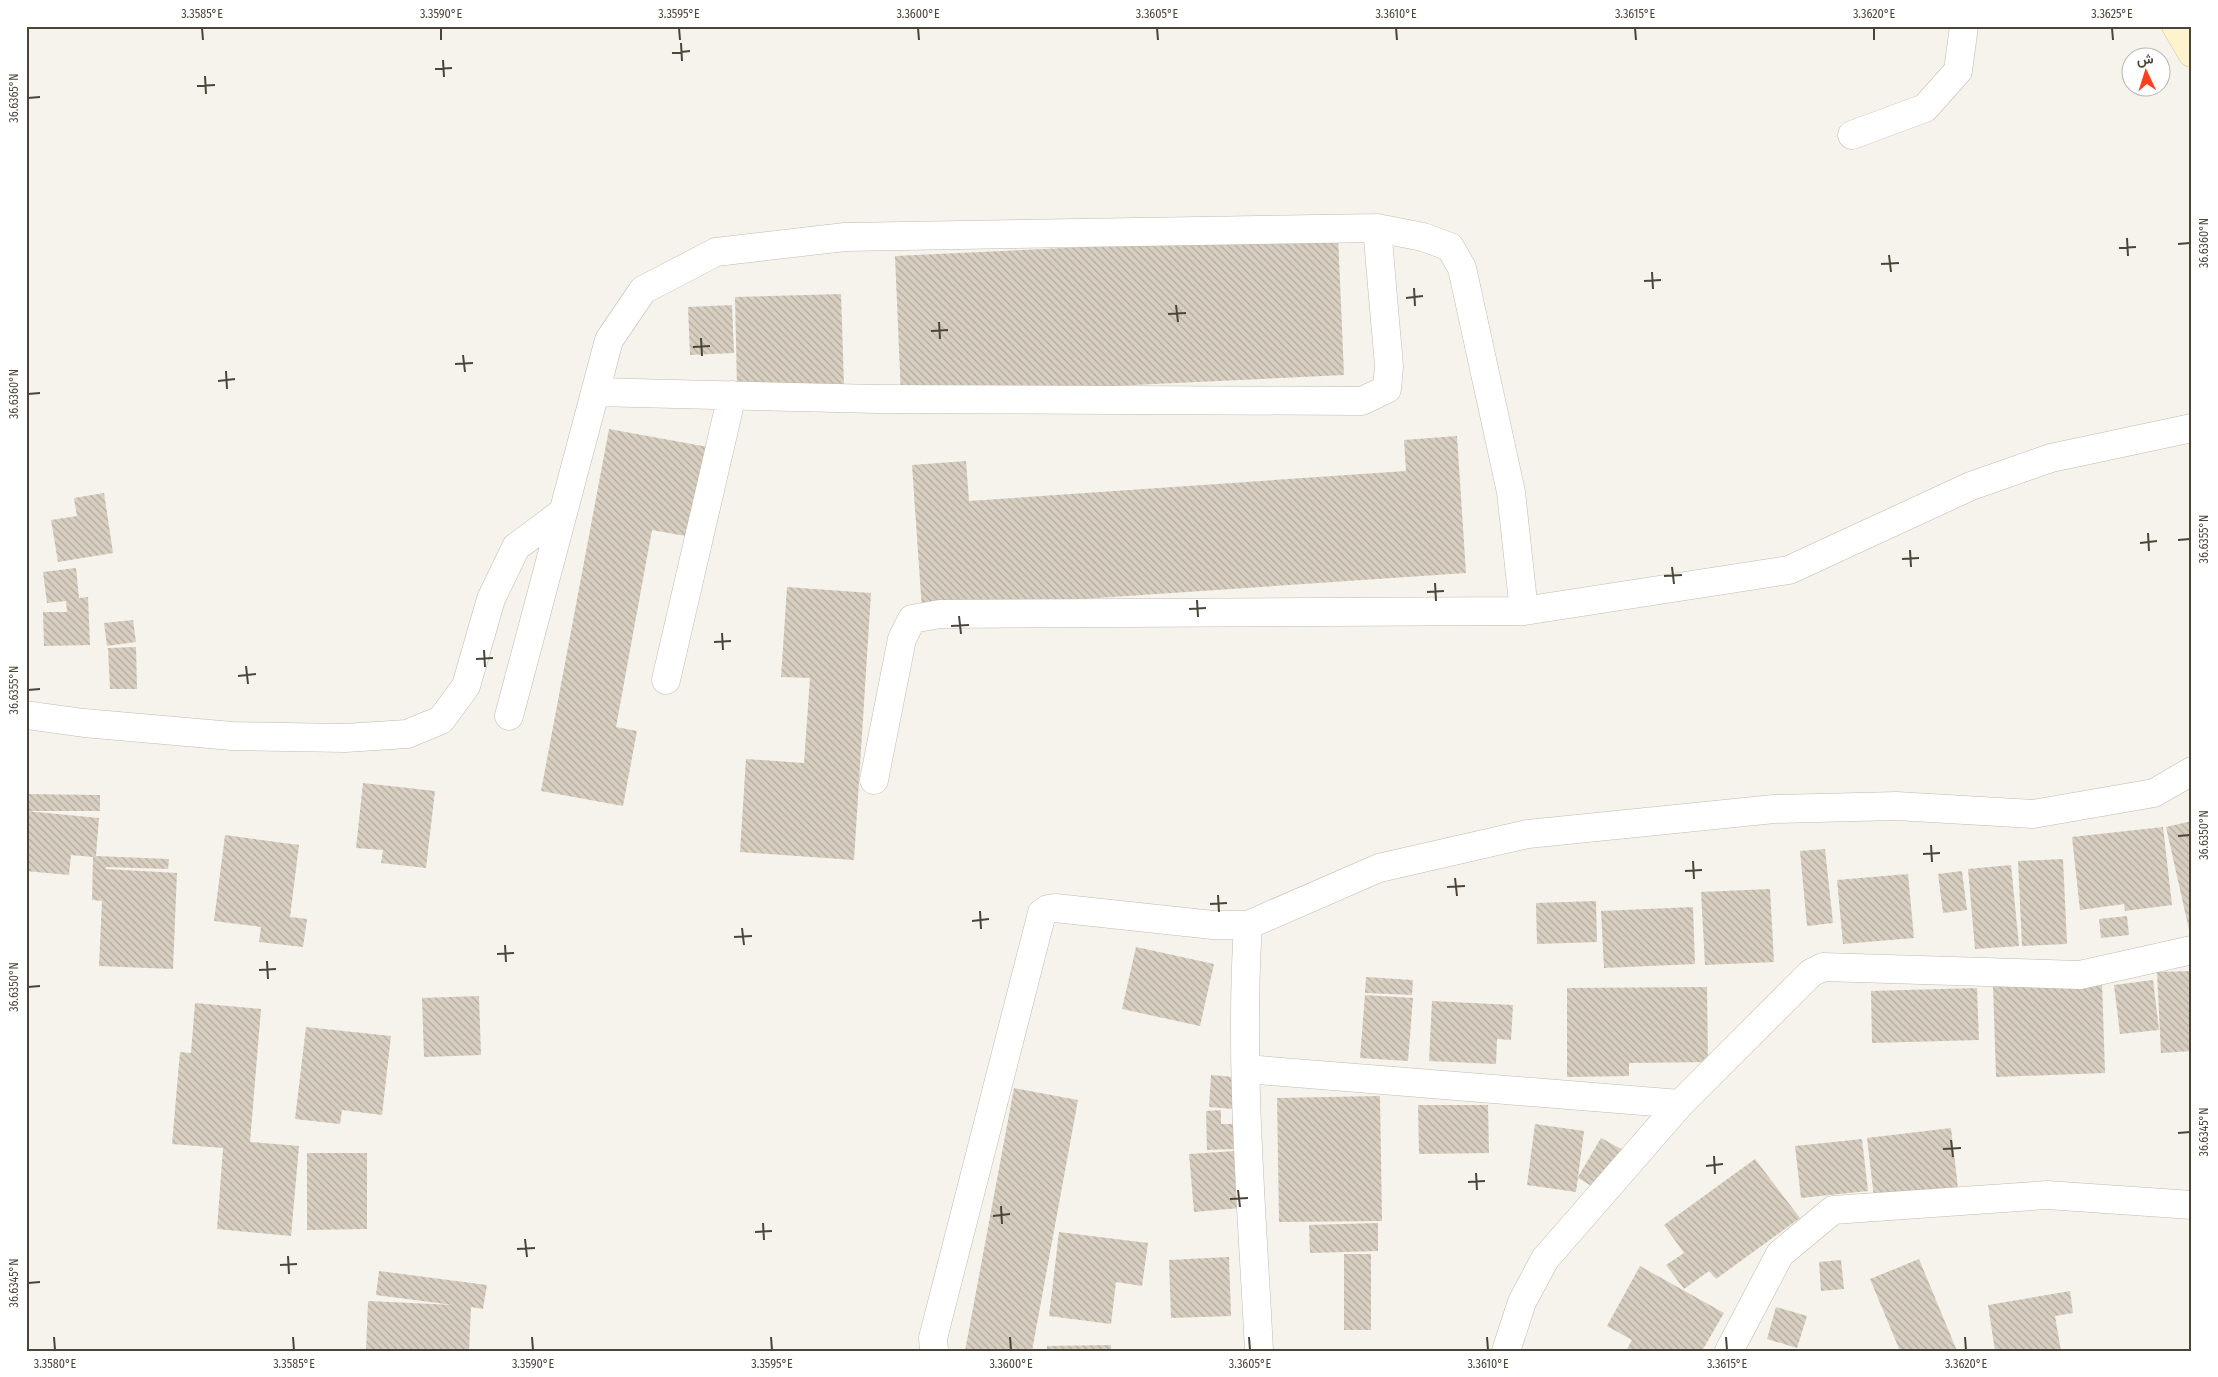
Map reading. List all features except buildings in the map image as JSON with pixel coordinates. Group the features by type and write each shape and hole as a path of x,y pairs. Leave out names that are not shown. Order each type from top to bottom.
{"street":[{"path":"1852,135 1925,108 1958,71 1964,26"},
{"path":"2176,26 2192,54"},
{"path":"595,392 888,399 1362,401 1387,389 1388,366 1377,228"},
{"path":"509,716 609,340 643,290 716,252 846,237 1377,228 1423,236 1450,247 1462,268 1511,492 1524,611"},
{"path":"666,680 732,395"},
{"path":"874,780 902,639 912,619 940,614 1524,611 1789,570 1971,486 2024,467 2051,458 2192,428"},
{"path":"26,715 84,723 232,736 345,738 407,734 441,720 466,686 490,599 516,546 563,512"},
{"path":"934,1351 932,1338 1042,913 1048,909 1055,908 1213,925 1248,925 1379,868 1528,834 1774,809 1896,806 2033,814 2154,793 2192,771"},
{"path":"1248,925 1245,962 1246,1069 1259,1351"},
{"path":"1506,1351 1522,1302 1545,1259 1680,1104 1811,973 1823,967 2080,975 2192,950"},
{"path":"1246,1069 1680,1104"},
{"path":"1729,1351 1780,1254 1833,1210 2047,1195 2192,1205"}]}
